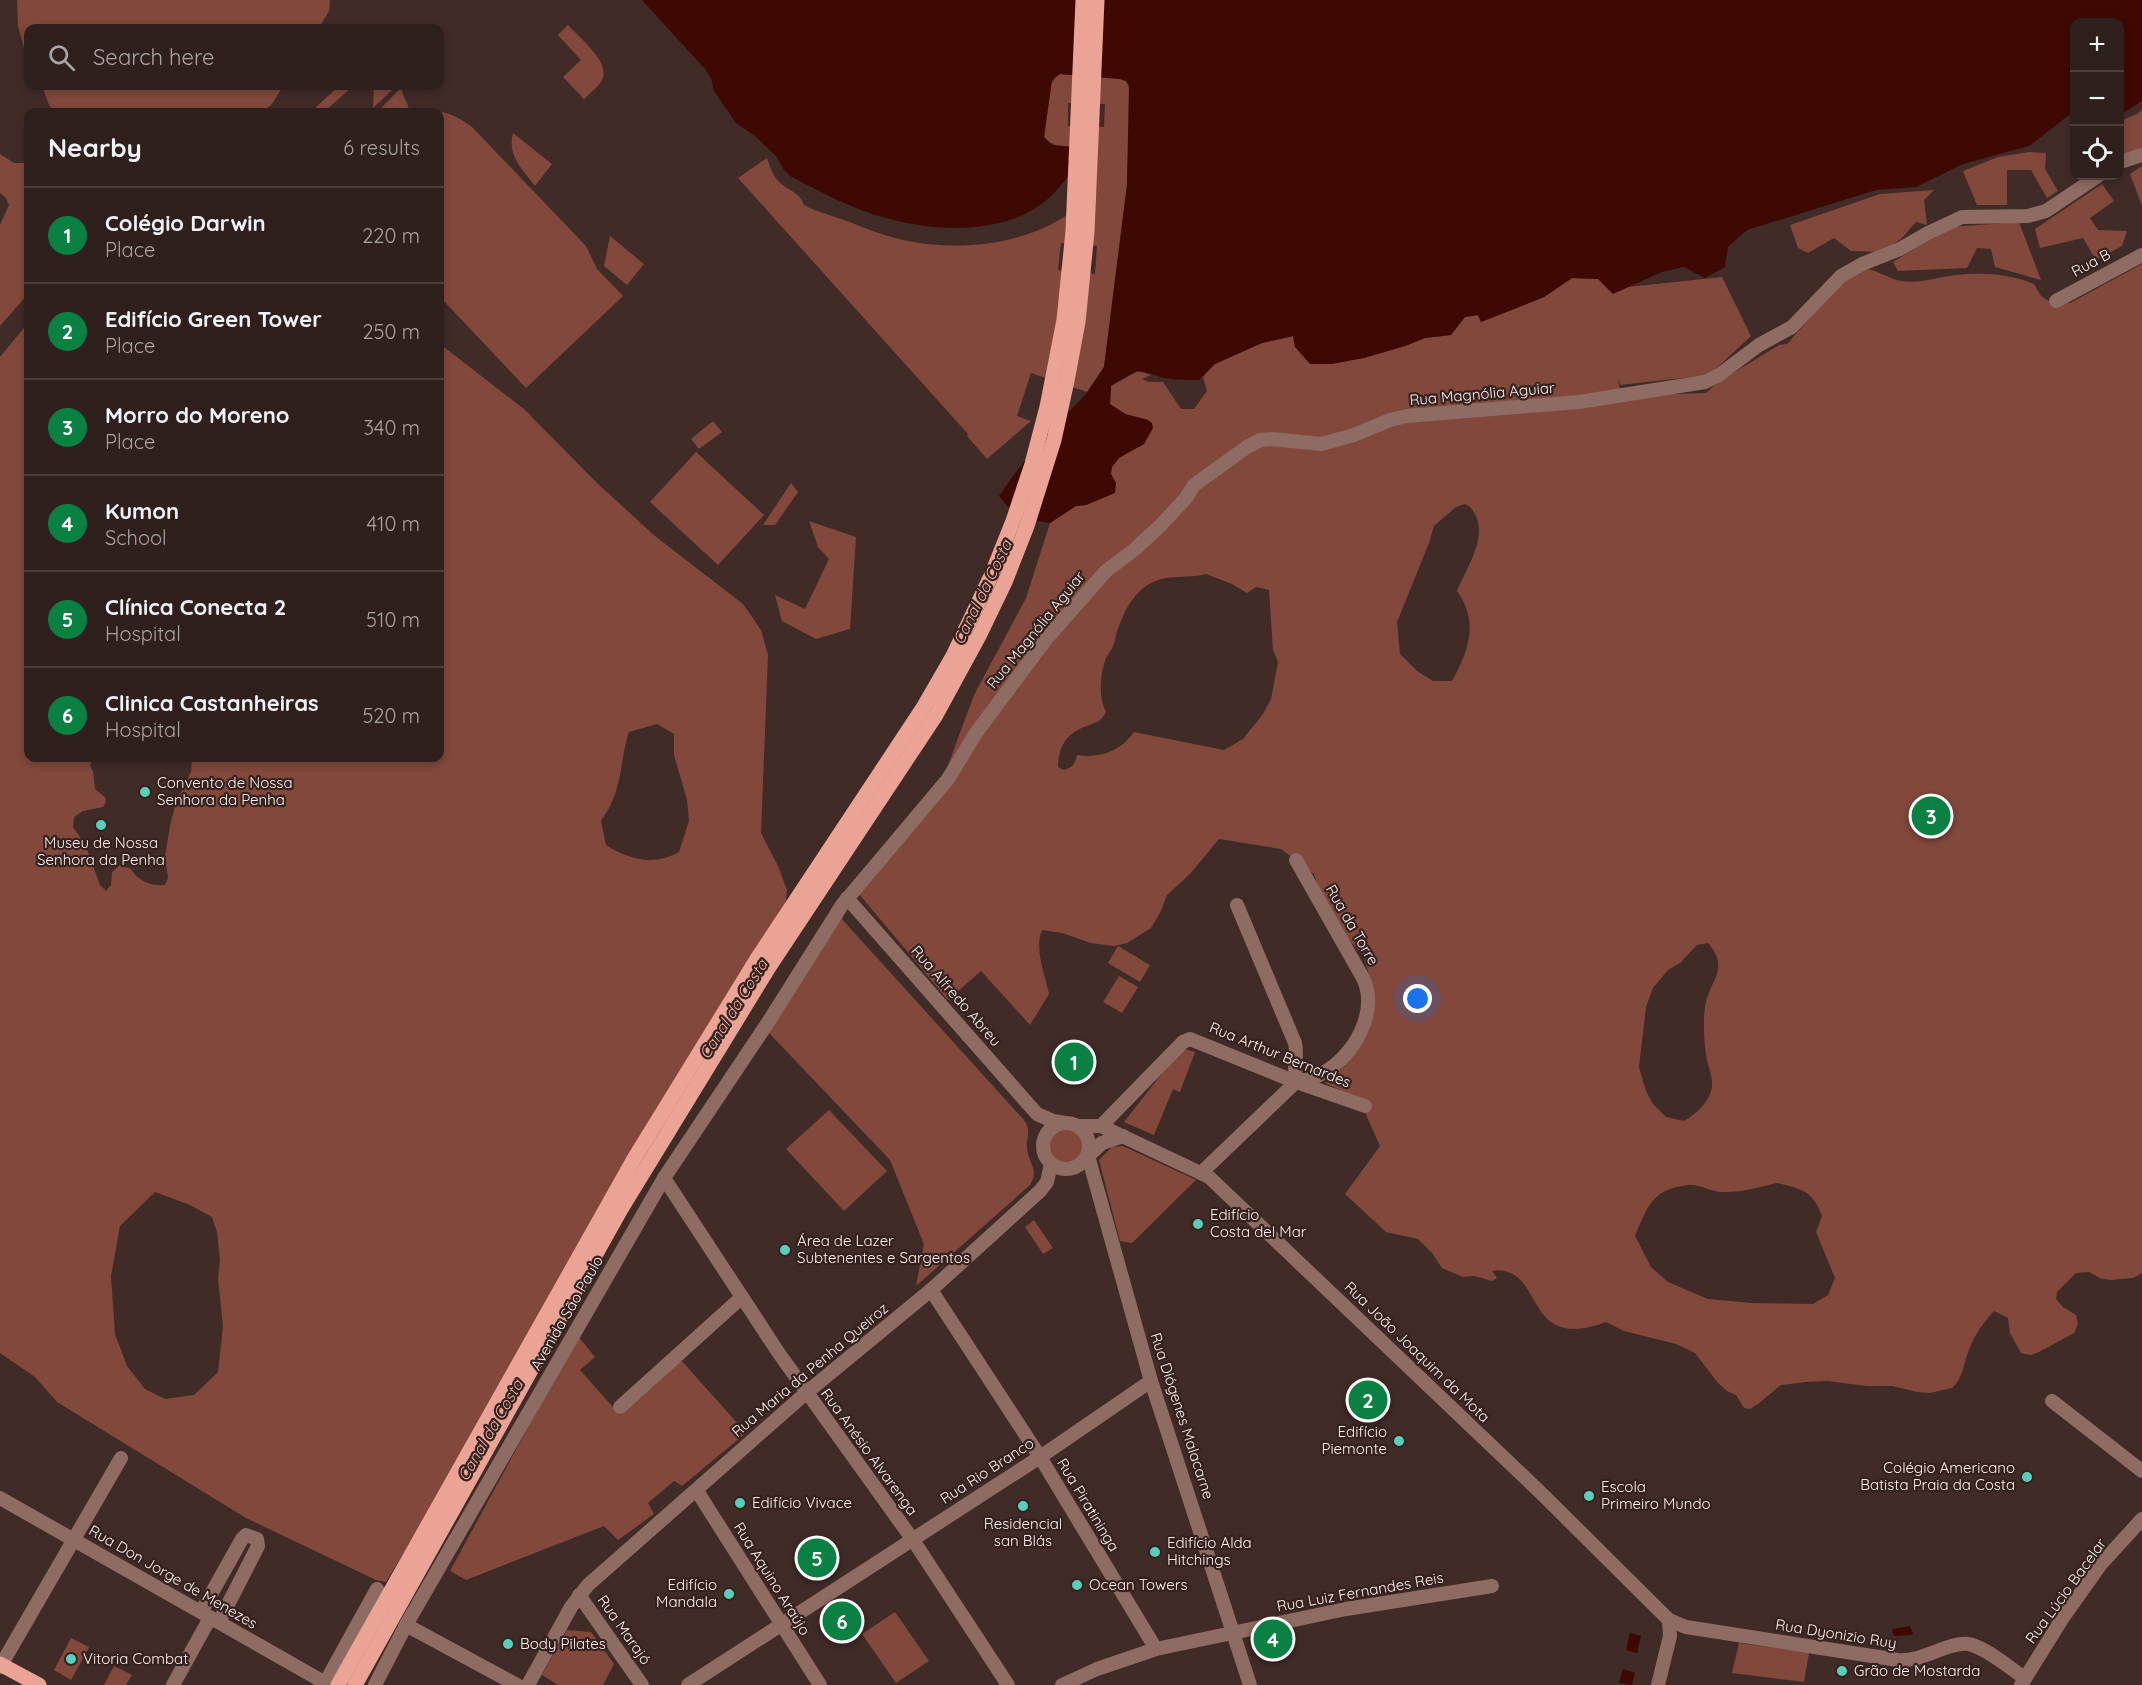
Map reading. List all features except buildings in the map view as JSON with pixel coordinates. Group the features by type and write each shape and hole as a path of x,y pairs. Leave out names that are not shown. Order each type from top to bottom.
{"main road":[{"path":"329,1684 628,1168 757,959 923,708 953,656 987,585 1013,521 1032,464 1047,407 1062,330 1073,231 1083,0"},
{"path":"355,1685 627,1199 769,967 936,715 970,654 1005,582 1027,526 1048,459 1077,332 1088,232 1097,0"},
{"path":"0,1665 39,1685"}],"street":[{"path":"2124,161 2142,155"},
{"name":"Rua Magnólia Aguiar","path":"664,1178 767,1024 847,898 948,779 1006,690 1106,571 1160,526 1186,498 1194,485 1247,447 1272,439 1321,444 1407,416 1579,402 1705,382 1719,375 1759,345 1792,327 1850,269 1889,255 1962,217 2028,216 2046,211 2091,180"},
{"name":"Rua B","path":"2056,301 2142,255"},
{"name":"Rua da Torre","path":"1296,860 1363,978 1369,996 1366,1020 1345,1055 1323,1073 1296,1082"},
{"name":"Rua Alfredo Abreu","path":"847,898 1040,1116"},
{"path":"1202,1172 1296,1082 1295,1043 1237,905"},
{"name":"Rua Arthur Bernardes","path":"1101,1126 1183,1042 1190,1038 1296,1082 1365,1106"},
{"path":"1040,1116 1071,1125 1087,1137 1088,1156"},
{"path":"1040,1116 1046,1158 1058,1168 1074,1168 1102,1143 1123,1136"},
{"path":"1043,1143 1051,1129 1071,1125 1101,1126 1123,1136"},
{"name":"Rua João Joaquim da Mota","path":"1123,1136 1202,1172 1312,1273 1573,1524 1669,1620"},
{"name":"Rua Diógenes Malacarne","path":"1088,1156 1151,1381 1235,1633 1250,1685"},
{"name":"Rua Maria da Penha Queiroz","path":"528,1685 579,1595 806,1393 931,1290 1040,1191 1047,1182 1051,1164"},
{"name":"Rua Anésio Alvarenga","path":"664,1178 806,1393 913,1540 1008,1685"},
{"name":"Avenida São Paulo","path":"375,1685 406,1625 664,1178"},
{"name":"Rua Piratininga","path":"931,1290 1040,1456 1156,1649"},
{"path":"620,1407 742,1297"},
{"name":"Rua Rio Branco","path":"688,1685 913,1540 1151,1381"},
{"path":"2052,1401 2142,1470"},
{"path":"0,1665 121,1458"},
{"name":"Rua Aquino Araújo","path":"696,1491 820,1685"},
{"name":"Rua Don Jorge de Menezes","path":"0,1498 329,1684"},
{"name":"Rua Lúcio Bacelar","path":"2023,1682 2062,1619 2101,1564 2142,1519"},
{"path":"173,1685 210,1618 242,1579 258,1546 257,1539 249,1535 244,1536 226,1570 210,1618"},
{"path":"226,1570 242,1579"},
{"name":"Rua Luiz Fernandes Reis","path":"1062,1685 1097,1669 1156,1649 1346,1609 1492,1586"},
{"path":"329,1684 377,1589"},
{"name":"Rua Marajó","path":"579,1595 642,1685"},
{"path":"1658,1685 1670,1636 1669,1620"},
{"name":"Rua Dyonizio Ruy","path":"1669,1620 1686,1627 1904,1661 1970,1644 1981,1649 2023,1682"},
{"path":"406,1625 516,1685"}],"shaded area":[{"path":"17,0 330,0 329,11 321,24 24,24 24,48 18,26"},
{"path":"642,0 2142,0 2142,101 2124,112 2124,18 2070,18 2070,115 2029,146 1963,164 1916,187 1876,190 1747,230 1728,247 1725,267 1705,278 1684,267 1662,272 1613,294 1598,279 1572,278 1544,297 1481,322 1478,315 1465,317 1451,335 1425,338 1364,358 1332,364 1310,364 1295,347 1293,336 1262,343 1215,364 1199,380 1164,378 1143,372 1134,373 1111,386 1110,404 1125,414 1148,420 1152,423 1153,428 1144,444 1119,458 1112,467 1111,474 1116,483 1115,493 1086,505 1076,506 1050,523 1016,517 999,496 1043,439 1086,394 1104,367 1127,185 1129,85 1126,81 1060,74 1052,80 1044,137 1052,145 1076,147 1074,163 1068,176 1055,192 1038,206 1019,217 998,224 952,228 907,223 861,210 790,176 776,156 755,136 736,123 714,91 711,78"},
{"path":"568,25 592,50 604,71 600,84 584,99 563,77 581,60 558,35"},
{"path":"1060,74 1120,79 1126,81 1130,90 1127,185 1104,367 1087,392 1031,373 1017,416 1031,421 987,459 967,436 968,434 738,178 767,158 776,179 796,194 804,205 877,233 908,241 952,246 998,242 1020,237 1061,219 1079,206 1058,146 1044,137 1051,85 1056,76","holes":["1068,103 1105,104 1104,127 1068,126","1061,243 1097,246 1095,274 1058,270"]},
{"path":"43,90 281,90 268,108 52,108"},
{"path":"335,90 349,90 328,108 316,107"},
{"path":"374,90 392,90 373,108"},
{"path":"399,90 402,90 408,108 381,108"},
{"path":"2142,110 2142,150 2124,154 2124,119"},
{"path":"444,112 472,127 586,246 597,269 623,296 526,388 444,301"},
{"path":"513,133 552,164 535,186 514,155"},
{"path":"2029,152 2046,153 2045,169 2058,191 2047,198 2031,170 2007,170 2007,205 1977,205 1963,171 1998,157"},
{"path":"0,154 14,163 24,163 24,299 0,326 0,225 9,205 0,193"},
{"path":"2142,166 2142,206 2130,174"},
{"path":"2102,184 2114,201 2090,218 2098,230 2127,231 2122,246 2096,260 2083,238 2040,248 2035,229"},
{"path":"1934,190 1924,200 1927,225 1916,222 1901,239 1882,252 1851,251 1834,238 1808,253 1798,248 1790,225 1880,194"},
{"path":"2019,222 2041,280 1995,267 1991,249 1977,248 1967,268 1898,271 1893,262 1950,227"},
{"path":"610,236 644,264 627,285 604,266"},
{"path":"2142,264 2142,1273 2133,1278 2110,1280 2089,1272 2076,1273 2057,1292 2056,1299 2063,1307 2076,1315 2078,1324 2074,1333 2039,1352 2031,1355 2021,1353 2010,1333 2008,1318 1994,1311 1974,1339 1961,1375 1952,1388 1930,1393 1892,1386 1867,1386 1827,1381 1806,1382 1781,1385 1750,1409 1744,1408 1736,1395 1718,1383 1695,1353 1676,1344 1624,1331 1606,1322 1579,1329 1560,1327 1547,1318 1521,1281 1509,1272 1492,1271 1497,1278 1492,1281 1474,1276 1463,1277 1442,1268 1432,1253 1418,1239 1386,1232 1345,1194 1380,1146 1359,1099 1325,1083 1345,1066 1368,1025 1375,1005 1374,992 1364,957 1341,930 1319,889 1314,874 1281,849 1219,839 1190,874 1167,895 1151,928 1127,943 1114,946 1091,943 1062,933 1042,930 1039,946 1049,994 1030,1025 981,971 948,1000 859,894 933,806 974,695 1026,598 1050,523 1076,506 1086,505 1114,493 1115,485 1111,475 1113,464 1122,456 1144,444 1148,420 1125,414 1110,404 1111,386 1138,371 1151,375 1142,379 1149,382 1163,382 1181,409 1194,409 1207,391 1203,377 1214,364 1262,343 1294,336 1364,358 1425,338 1451,335 1465,317 1478,315 1481,322 1544,297 1572,278 1599,279 1609,289 1722,277 1751,336 1709,375 1620,385 1618,376 1619,386 1623,393 1706,393 1717,383 1779,345 1787,344 1829,297 1835,285 1866,269 1908,282 1966,274 2006,276 2034,284 2041,296 2053,304 2070,303","holes":["1465,504 1469,506 1478,523 1479,533 1474,553 1457,591 1468,614 1469,636 1463,658 1452,681 1433,681 1417,671 1400,654 1397,622 1434,526 1456,507","1206,574 1232,584 1247,593 1256,587 1269,590 1273,650 1278,662 1271,699 1263,714 1243,739 1224,750 1134,732 1116,749 1093,756 1077,755 1070,768 1064,770 1058,767 1065,741 1074,732 1098,721 1106,712 1101,692 1102,671 1120,622 1131,602 1141,590 1153,582 1166,578","1708,943 1718,961 1717,975 1707,998 1704,1018 1705,1049 1712,1086 1706,1102 1684,1121 1666,1117 1653,1104 1646,1091 1639,1067 1646,1007 1653,988 1668,970 1680,963 1697,945","1777,1183 1800,1189 1815,1201 1822,1216 1816,1232 1835,1278 1828,1295 1813,1304 1751,1303 1708,1299 1668,1282 1651,1267 1635,1236 1648,1208 1659,1195 1667,1190 1689,1185 1717,1191 1742,1191"]},
{"path":"24,328 24,762 91,762 95,789 105,797 106,802 103,807 83,811 74,817 73,827 85,844 100,885 106,891 111,885 112,872 120,865 131,869 145,882 165,885 168,878 165,856 170,826 176,802 191,772 192,762 444,762 444,347 524,409 597,483 655,536 743,604 761,630 768,655 761,833 787,890 783,927 386,1582 376,1580 246,1518 57,1402 35,1377 0,1353 0,357","holes":["657,724 674,734 674,755 687,800 689,821 679,852 651,860 633,857 606,845 601,821 615,796 629,732","155,1192 190,1205 212,1217 217,1232 220,1260 218,1278 223,1326 218,1372 194,1395 165,1399 145,1389 127,1366 115,1334 111,1276 120,1226"]},
{"path":"713,421 722,432 699,449 691,439"},
{"path":"696,452 764,515 718,565 650,502"},
{"path":"791,483 798,492 775,525 763,525"},
{"path":"809,521 856,537 850,629 816,639 782,621 775,595 805,609 829,559 818,547"},
{"path":"840,917 1028,1127 1027,1148 1034,1171 1030,1185 916,1286 924,1244 890,1160 769,1033"},
{"path":"1118,946 1150,965 1140,982 1108,963"},
{"path":"1119,976 1138,987 1122,1013 1103,1002"},
{"path":"1182,1048 1195,1052 1180,1092 1173,1089 1154,1135 1124,1122"},
{"path":"829,1110 887,1171 844,1211 786,1149"},
{"path":"1066,1129 1078,1134 1083,1146 1078,1158 1066,1163 1054,1158 1049,1146 1054,1134"},
{"path":"1123,1146 1196,1180 1132,1243 1120,1241 1099,1160 1112,1147"},
{"path":"1034,1220 1053,1248 1043,1254 1025,1227"},
{"path":"578,1336 595,1357 580,1370 620,1415 681,1360 746,1433 682,1486 674,1481 648,1503 654,1514 618,1540 604,1526 466,1580 450,1571"},
{"path":"895,1612 929,1661 896,1683 862,1634"},
{"path":"1910,1626 1912,1635 1894,1636 1892,1629"},
{"path":"567,1630 591,1632 614,1664 603,1685 558,1685 542,1675"},
{"path":"1630,1633 1641,1636 1637,1653 1626,1650"},
{"name":"Vitoria Combat","path":"71,1638 89,1647 71,1680 54,1670"},
{"path":"1739,1643 1809,1653 1804,1682 1732,1673"},
{"path":"114,1666 132,1675 126,1685 104,1685"},
{"path":"1623,1669 1635,1673 1632,1685 1619,1683"}],"place":[{"name":"Convento de Nossa Senhora da Penha","path":"145,792"},
{"name":"Morro do Moreno","path":"1931,816"},
{"name":"Museu de Nossa Senhora da Penha","path":"101,825"},
{"name":"Colégio Darwin","path":"1074,1062"},
{"name":"Edifício Costa del Mar","path":"1198,1224"},
{"name":"Área de Lazer Subtenentes e Sargentos","path":"785,1250"},
{"name":"Edifício Green Tower","path":"1368,1400"},
{"name":"Edifício Piemonte","path":"1399,1441"},
{"name":"Colégio Americano Batista Praia da Costa","path":"2027,1477"},
{"name":"Escola Primeiro Mundo","path":"1589,1496"},
{"name":"Edifício Vivace","path":"740,1503"},
{"name":"Residencial san Blás","path":"1023,1506"},
{"name":"Edifício Alda Hitchings","path":"1155,1552"},
{"name":"Clínica Conecta 2","path":"817,1558"},
{"name":"Ocean Towers","path":"1077,1585"},
{"name":"Edifício Mandala","path":"729,1594"},
{"name":"Clinica Castanheiras","path":"842,1621"},
{"name":"Kumon","path":"1273,1639"},
{"name":"Body Pilates","path":"508,1644"},
{"name":"Vitoria Combat","path":"71,1659"},
{"name":"Grão de Mostarda","path":"1842,1671"}],"water label":[{"name":"Canal da Costa","path":"982,592"},
{"name":"Canal da Costa","path":"733,1009"},
{"name":"Canal da Costa","path":"490,1430"}]}
